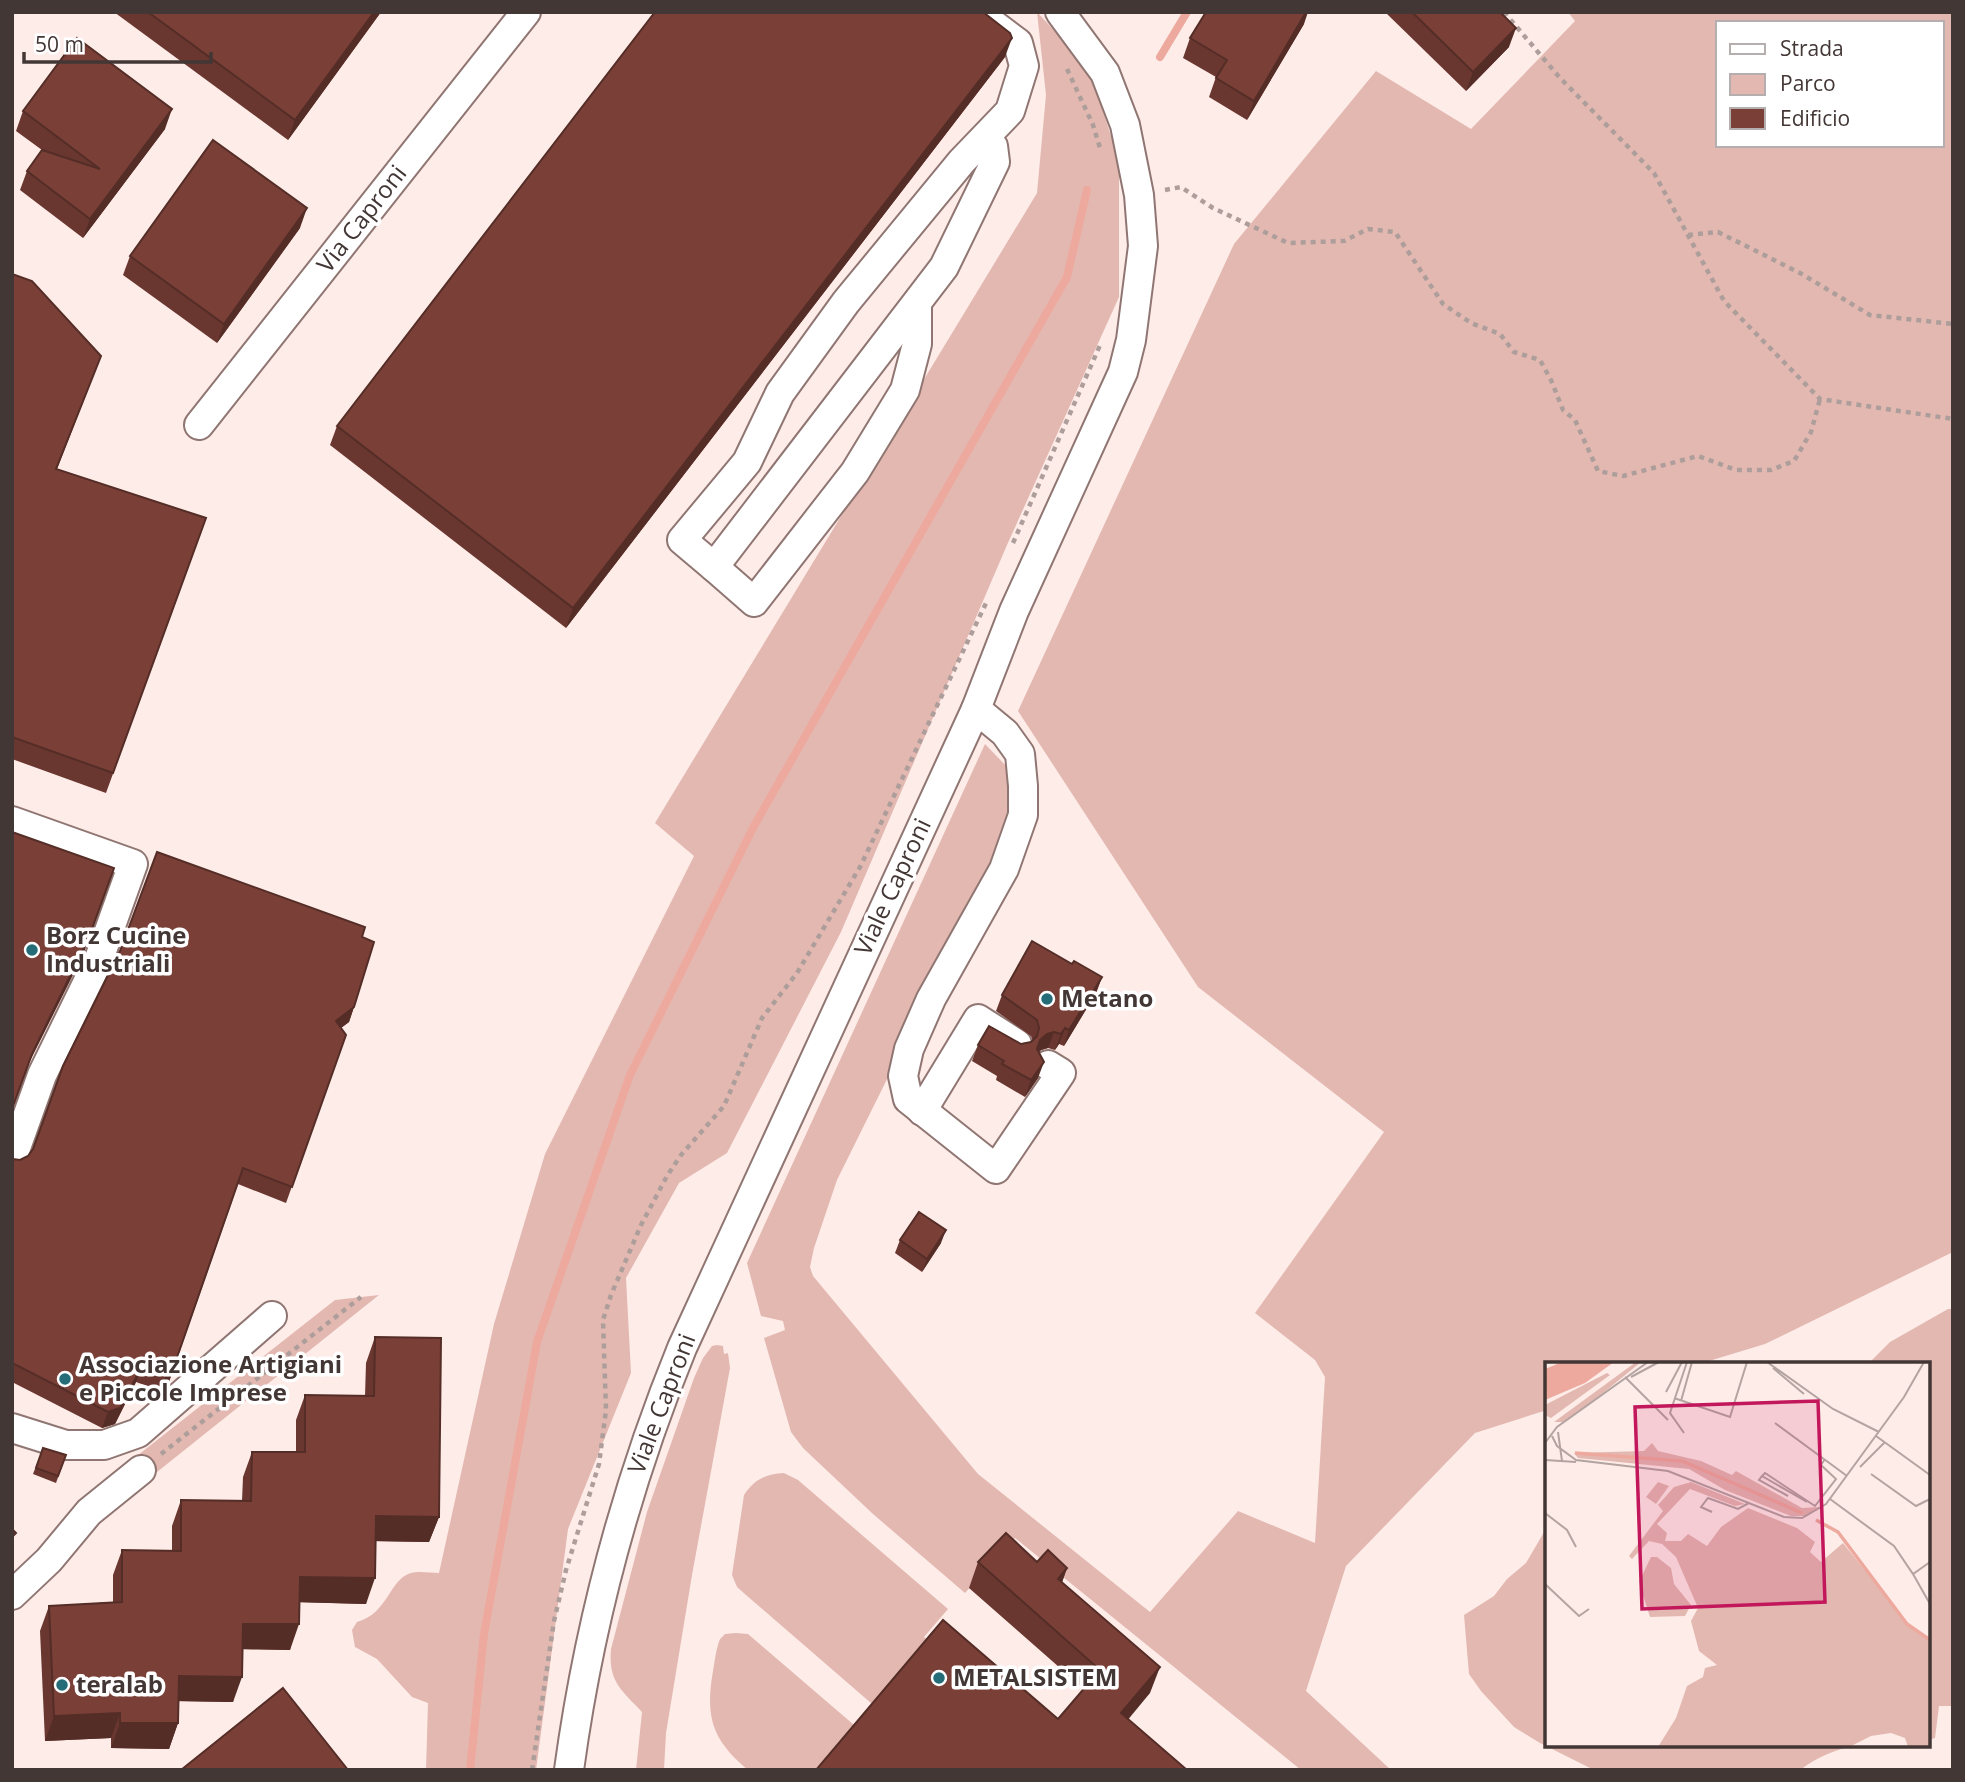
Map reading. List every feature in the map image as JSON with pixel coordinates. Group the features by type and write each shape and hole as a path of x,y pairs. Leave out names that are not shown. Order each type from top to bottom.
{"street":[{"name":"Via Caproni","path":"199,425 526,12"},
{"path":"917,304 916,344 905,390 855,472 754,602 682,540 747,462 780,393 846,302 962,161 1010,111 1024,65 1018,43 976,12"},
{"name":"Viale Caproni","path":"569,1770 599,1600 631,1484 656,1410 976,709 1014,611 1124,372 1131,341 1143,246 1139,195 1125,125 1105,73 1060,12"},
{"path":"714,567 944,267 995,162 993,146 986,137"},
{"path":"976,709 1005,733 1020,754 1023,815 1004,869 931,999 909,1049 903,1076 908,1099 996,1169 1060,1073 1048,1065"},
{"path":"12,821 133,864 99,959 42,1075 12,1159"},
{"path":"922,1111 978,1019 1017,1044"},
{"path":"12,1428 66,1445 104,1445 138,1433 272,1317"},
{"path":"12,1595 48,1560 89,1512 141,1470"}],"path":[{"path":"1504,12 1560,78 1654,173 1724,300 1819,400 1953,419"},
{"path":"1063,63 1093,125 1104,160"},
{"path":"1139,195 1181,187 1213,208 1288,243 1344,242 1368,229 1395,232 1443,304 1471,323 1500,334 1514,352 1540,360 1563,410 1575,420 1598,471 1623,476 1698,456 1736,470 1771,470 1794,461 1811,432 1819,400"},
{"path":"1688,235 1718,232 1800,273 1870,315 1953,324"},
{"path":"1012,547 1105,334"},
{"path":"532,1770 554,1621 566,1570 599,1464 606,1409 603,1320 611,1294 641,1225 667,1176 681,1155 724,1106 762,1018 797,973 860,867 989,597"},
{"path":"141,1470 361,1297"}],"green space":[{"path":"1037,12 1089,68 1119,161 1119,297 1007,545 841,932 727,1153 679,1183 626,1278 631,1373 568,1529 536,1770 426,1770 428,1703 412,1697 377,1659 355,1647 352,1630 357,1622 376,1611 404,1576 414,1572 439,1573 494,1324 545,1154 694,856 655,823 1037,193 1046,95"},
{"path":"1568,12 1953,12 1953,1252 1765,1344 1706,1362 1545,1362 1545,1411 1475,1433 1346,1566 1306,1691 1391,1770 1301,1770 1015,1538 965,1593 873,1514 803,1448 791,1432 764,1338 785,1330 783,1321 761,1316 747,1263 985,744 1008,768 1011,798 1000,842 837,1180 814,1248 810,1267 813,1276 978,1474 1150,1612 1238,1511 1315,1543 1325,1377 1315,1360 1255,1313 1384,1132 1198,987 1018,711 1234,244 1376,71 1471,129 1575,21"},
{"path":"379,1295 147,1480 133,1459 335,1300"},
{"path":"1948,1309 1953,1309 1953,1706 1939,1706 1935,1738 1930,1739 1930,1362 1870,1362 1890,1342"},
{"path":"712,1346 723,1346 724,1354 728,1353 730,1368 666,1733 664,1770 636,1770 642,1712 622,1691 614,1677 611,1649 647,1512 694,1378 703,1358"},
{"path":"784,1473 798,1480 948,1609 924,1637 934,1646 879,1710 737,1587 732,1575 744,1495 761,1479"},
{"path":"1545,1530 1545,1746 1514,1727 1469,1674 1464,1615 1494,1596 1507,1579 1526,1563"},
{"path":"725,1634 748,1634 861,1731 828,1770 748,1770 719,1738 711,1715 713,1671 720,1639"},
{"path":"1548,1747 1848,1747 1826,1754 1800,1770 1594,1770"}],"building":[{"path":"148,12 374,12 295,120"},
{"path":"655,12 983,12 1010,33 1012,38 573,608 337,426"},
{"path":"1206,12 1306,12 1254,101 1216,78 1227,60 1190,38"},
{"path":"1412,12 1500,12 1516,28 1473,72"},
{"path":"77,38 172,109 90,219 27,171 42,150 100,169 23,111"},
{"path":"213,140 307,208 224,324 130,256"},
{"path":"12,274 32,281 101,356 56,469 206,518 113,773 12,737"},
{"name":"Borz Cucine Industriali","path":"12,832 114,868 89,937 32,1054 12,1109"},
{"path":"157,852 365,927 362,937 374,942 354,1007 336,1021 346,1035 292,1187 243,1168 173,1369 166,1375 142,1366 120,1408 108,1412 12,1363 12,1159 20,1160 28,1156 33,1149 63,1066 120,951"},
{"path":"1032,941 1072,964 1074,961 1102,977 1069,1030 1065,1028 1061,1034 1047,1034 1040,1040 1037,1049 1044,1062 1031,1080 1002,1064 1004,1061 978,1045 989,1026 1021,1044 1031,1042 1037,1036 1037,1020 1002,995"},
{"path":"919,1212 946,1230 927,1259 900,1240"},
{"path":"375,1337 441,1338 439,1517 376,1516 375,1578 300,1577 299,1624 243,1624 242,1677 179,1676 178,1723 120,1723 120,1713 54,1716 49,1606 122,1602 122,1550 181,1551 181,1500 251,1501 252,1452 305,1452 305,1395 374,1396"},
{"path":"43,1448 66,1455 58,1476 36,1468"},
{"path":"1006,1533 1037,1562 1048,1550 1067,1568 1058,1579 1160,1667 1121,1713 1187,1770 816,1770 943,1620 1058,1719 1100,1670 978,1562"},
{"path":"283,1688 348,1770 181,1770"}],"waterway":[{"path":"1160,57 1187,12"},
{"path":"470,1770 484,1634 537,1342 630,1075 754,826 1067,277 1087,190"}],"place":[{"name":"Borz Cucine Industriali","path":"32,950"},
{"name":"Metano","path":"1047,999"},
{"name":"Associazione Artigiani e Piccole Imprese","path":"65,1379"},
{"name":"METALSISTEM","path":"939,1678"},
{"name":"teralab","path":"62,1685"}]}
